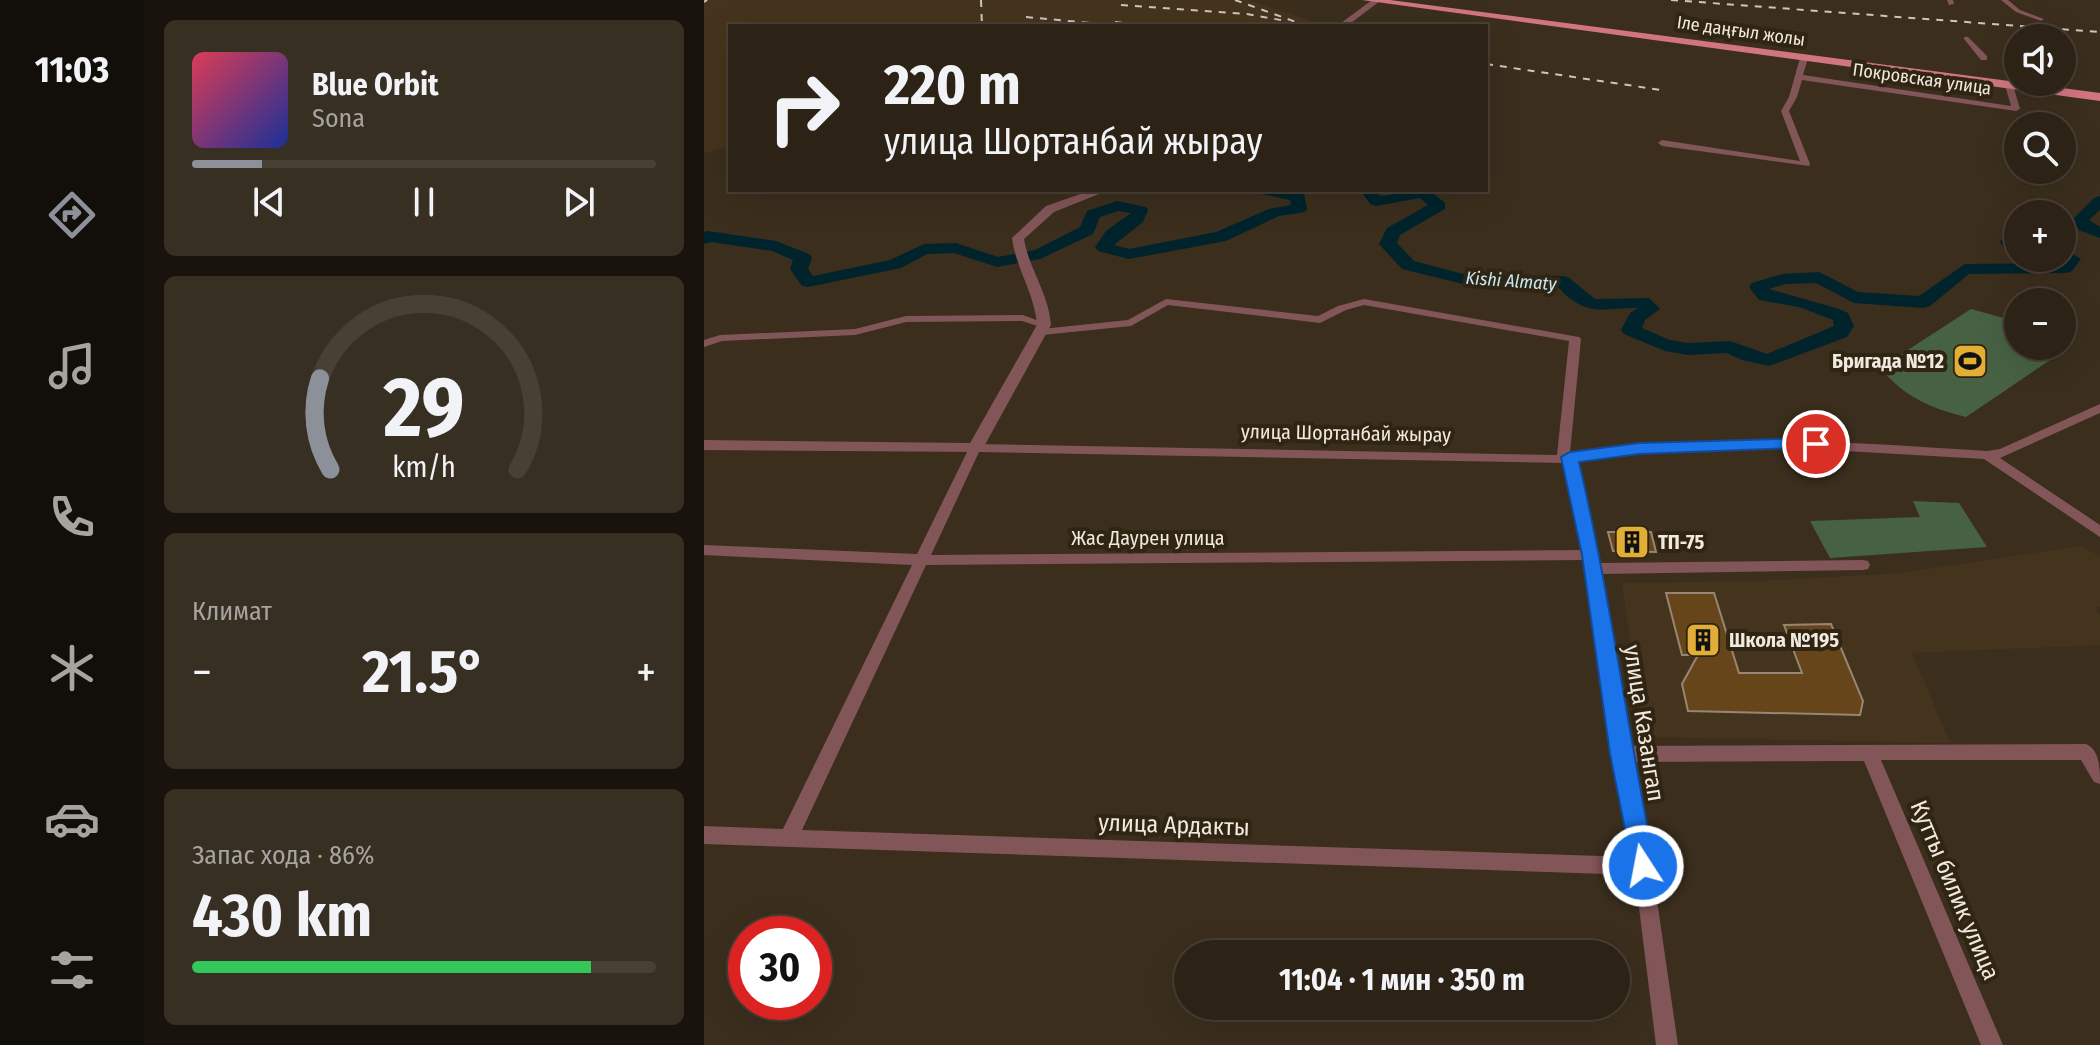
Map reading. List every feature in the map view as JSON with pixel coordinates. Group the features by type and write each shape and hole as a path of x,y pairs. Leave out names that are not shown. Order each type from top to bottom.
{"main road":[{"name":"Іле даңғыл жолы","path":"1374,1 2004,84"},
{"name":"Іле даңғыл жолы","path":"2076,94 2100,97"}],"street":[{"path":"2004,0 2018,11 2041,19"},
{"path":"1344,24 1374,1"},
{"path":"1966,38 1984,58"},
{"path":"1662,143 1806,164 1785,111 1793,97 1804,58"},
{"name":"Покровская улица","path":"1798,77 2016,109 2012,96"},
{"path":"789,836 983,429 1043,329 1044,313 1020,257 1018,238 1050,209 1097,192"},
{"name":"улица Казангап","path":"1043,329 1131,323 1166,302 1320,320 1342,308 1364,302 1575,339 1567,458 1592,562 1621,754 1643,866 1667,1045"},
{"path":"704,344 720,338 855,332 906,319 1023,318 1043,329"},
{"path":"1987,455 2003,453 2100,408"},
{"name":"улица Шортанбай жырау","path":"704,445 1567,458 1639,449 1816,444 1987,455"},
{"path":"1987,455 2100,532"},
{"name":"Жас Даурен улица","path":"704,550 922,560 1863,565"},
{"path":"1621,754 2093,752 2100,776"},
{"name":"Кутты билик улица","path":"1870,754 1992,1045"},
{"name":"улица Ардакты","path":"704,835 1643,866"}],"shaded area":[{"path":"704,0 1248,0 1320,24 728,24 728,147 704,153"},
{"path":"2080,546 2100,556 2100,607 2094,608 2100,615 2100,645 1912,653 1950,743 1644,737 1622,583 1759,581 1901,573"}],"green space":[{"name":"Бригада №12","path":"1971,309 2004,318 2004,360 2050,360 1966,417 1919,400 1899,387 1880,368"},
{"path":"1913,501 1959,503 1987,547 1830,558 1810,521 1920,517"}],"building":[{"name":"ТП-75","path":"1608,532 1651,532 1656,552 1613,551"},
{"name":"Школа №195","path":"1666,593 1714,593 1739,673 1802,673 1784,625 1831,624 1863,701 1860,715 1688,711 1682,684 1698,655 1682,655"}],"waterway":[{"name":"Kіshі Almaty","path":"704,239 708,236 776,246 803,258 799,269 808,282 895,264 924,249 956,248 997,262 1040,254 1087,230 1093,214 1117,206 1140,210 1137,219 1112,235 1104,247 1129,254 1220,237 1275,212 1299,209 1298,197 1273,192"},
{"name":"Kіshі Almaty","path":"1369,192 1376,201 1423,193 1439,206 1393,232 1388,244 1408,265 1467,280 1562,281 1573,293 1591,304 1642,302 1651,309 1637,317 1631,330 1665,345 1688,349 1730,347 1749,356 1769,360 1804,344 1840,333 1844,326 1841,317 1804,303 1765,296 1758,287 1783,279 1819,277 1854,297 1923,302 1965,269 2004,269"},
{"name":"Kіshі Almaty","path":"2100,201 2080,220 2100,233"}],"railway":[{"path":"981,0 982,24"},
{"path":"1235,0 1301,24"},
{"path":"1671,0 2100,32"},
{"path":"1121,5 1247,14 1286,21"},
{"path":"1026,17 1101,24"},
{"path":"1115,22 1132,24"},
{"path":"1488,64 1661,90"}],"place":[{"name":"Бригада №12","path":"1970,361"},
{"name":"ТП-75","path":"1632,542"},
{"name":"Школа №195","path":"1703,640"}],"route":[{"path":"1643,866 1621,754 1591,555 1570,457 1639,449 1816,444"}]}
